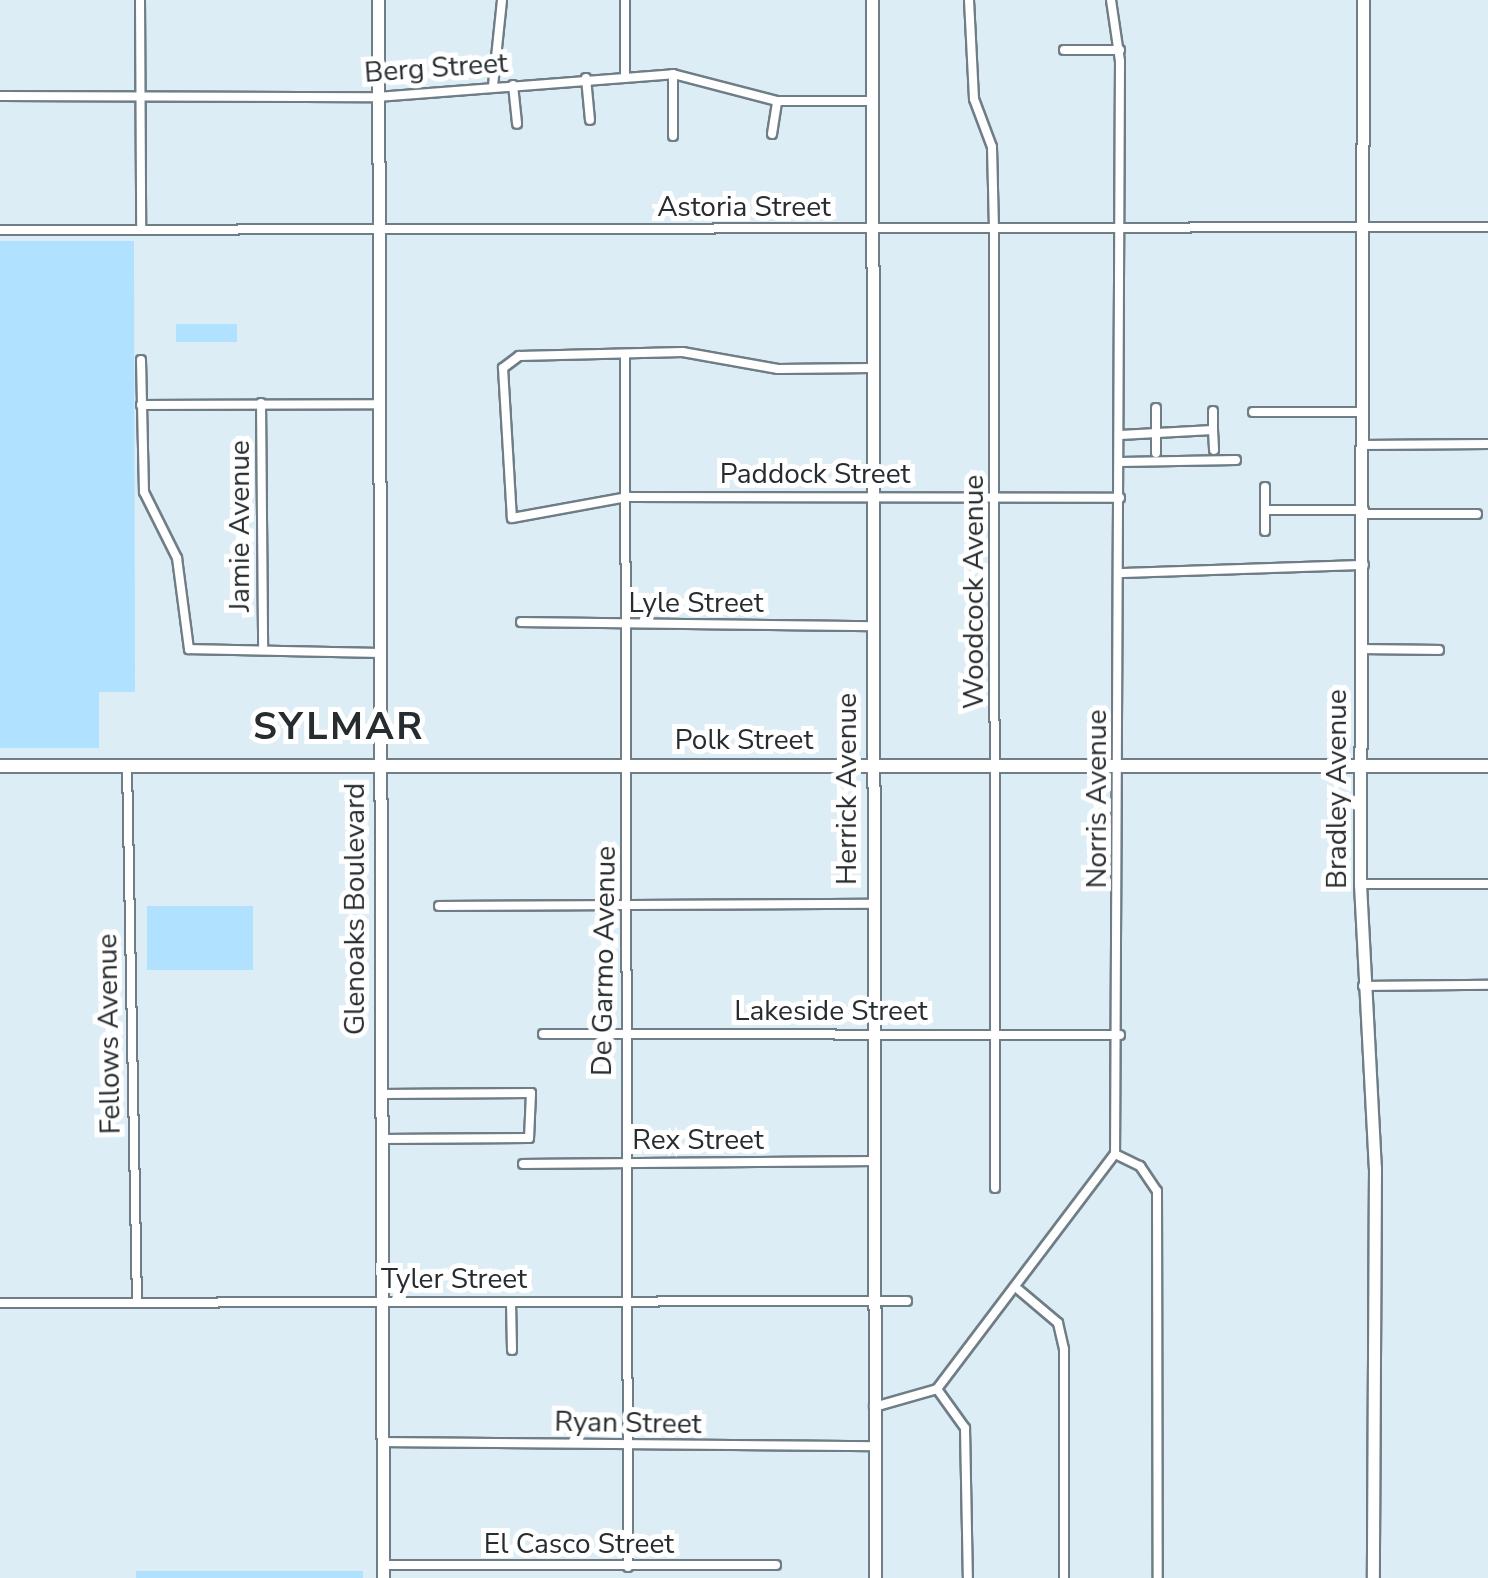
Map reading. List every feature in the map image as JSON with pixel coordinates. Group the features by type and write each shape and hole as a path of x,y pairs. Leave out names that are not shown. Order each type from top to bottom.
{"main road":[{"name":"Polk Street","path":"0,766 1488,766"}],"street":[{"path":"140,0 140,228"},
{"name":"Glenoaks Boulevard","path":"378,0 379,1302 383,1572"},
{"path":"493,86 502,0"},
{"path":"625,0 625,76"},
{"name":"Herrick Avenue","path":"872,0 875,1578"},
{"name":"Woodcock Avenue","path":"968,0 974,100 992,147 994,228 995,1188"},
{"name":"Norris Avenue","path":"1111,0 1120,50 1116,766 1120,1035 1115,1154"},
{"name":"Bradley Avenue","path":"1363,0 1360,884 1375,1168 1373,1578"},
{"path":"1064,50 1120,50"},
{"path":"673,74 673,136"},
{"name":"Berg Street","path":"0,96 377,97 673,74 777,100 871,101"},
{"path":"586,78 590,120"},
{"path":"512,85 518,124"},
{"path":"772,134 777,100"},
{"name":"Astoria Street","path":"0,230 1488,227"},
{"path":"625,354 872,368"},
{"name":"Paddock Street","path":"625,354 519,356 504,368 512,518 628,497 996,494 1120,498"},
{"name":"De Garmo Avenue","path":"625,354 628,905 623,1163 628,1568"},
{"path":"141,360 144,492 178,558 180,635 189,649 230,644 378,653"},
{"name":"Jamie Avenue","path":"261,402 263,648"},
{"path":"140,406 378,404"},
{"path":"1156,408 1156,453"},
{"path":"1213,411 1214,450"},
{"path":"1253,412 1362,412"},
{"path":"1120,435 1213,430"},
{"path":"1362,445 1488,444"},
{"path":"1120,462 1236,460"},
{"path":"1265,488 1265,531"},
{"path":"1265,510 1477,514"},
{"path":"1120,574 1364,564"},
{"name":"Lyle Street","path":"522,622 871,626"},
{"path":"1363,649 1439,650"},
{"name":"Fellows Avenue","path":"127,764 137,1302"},
{"path":"1360,884 1488,884"},
{"path":"438,906 872,904"},
{"path":"1363,986 1488,985"},
{"name":"Lakeside Street","path":"543,1034 1120,1035"},
{"path":"381,1094 530,1092 529,1138 381,1140"},
{"path":"874,1407 937,1389 1020,1290 1115,1154 1140,1166 1156,1192 1158,1578"},
{"name":"Rex Street","path":"524,1164 872,1161"},
{"path":"1020,1290 1058,1323 1064,1349 1064,1578"},
{"name":"Tyler Street","path":"0,1303 907,1301"},
{"path":"512,1302 512,1350"},
{"path":"937,1389 966,1428 968,1578"},
{"name":"Ryan Street","path":"382,1442 875,1446"},
{"name":"El Casco Street","path":"383,1572 776,1565"},
{"path":"579,1566 579,1578"}],"shaded area":[{"path":"0,241 134,241 135,692 99,692 99,748 0,748"},
{"path":"176,324 237,324 237,342 176,342"},
{"path":"147,906 253,906 253,970 147,970"},
{"path":"136,1571 363,1571 363,1578 136,1578"}],"district":[{"name":"SYLMAR","path":"339,727"}]}
